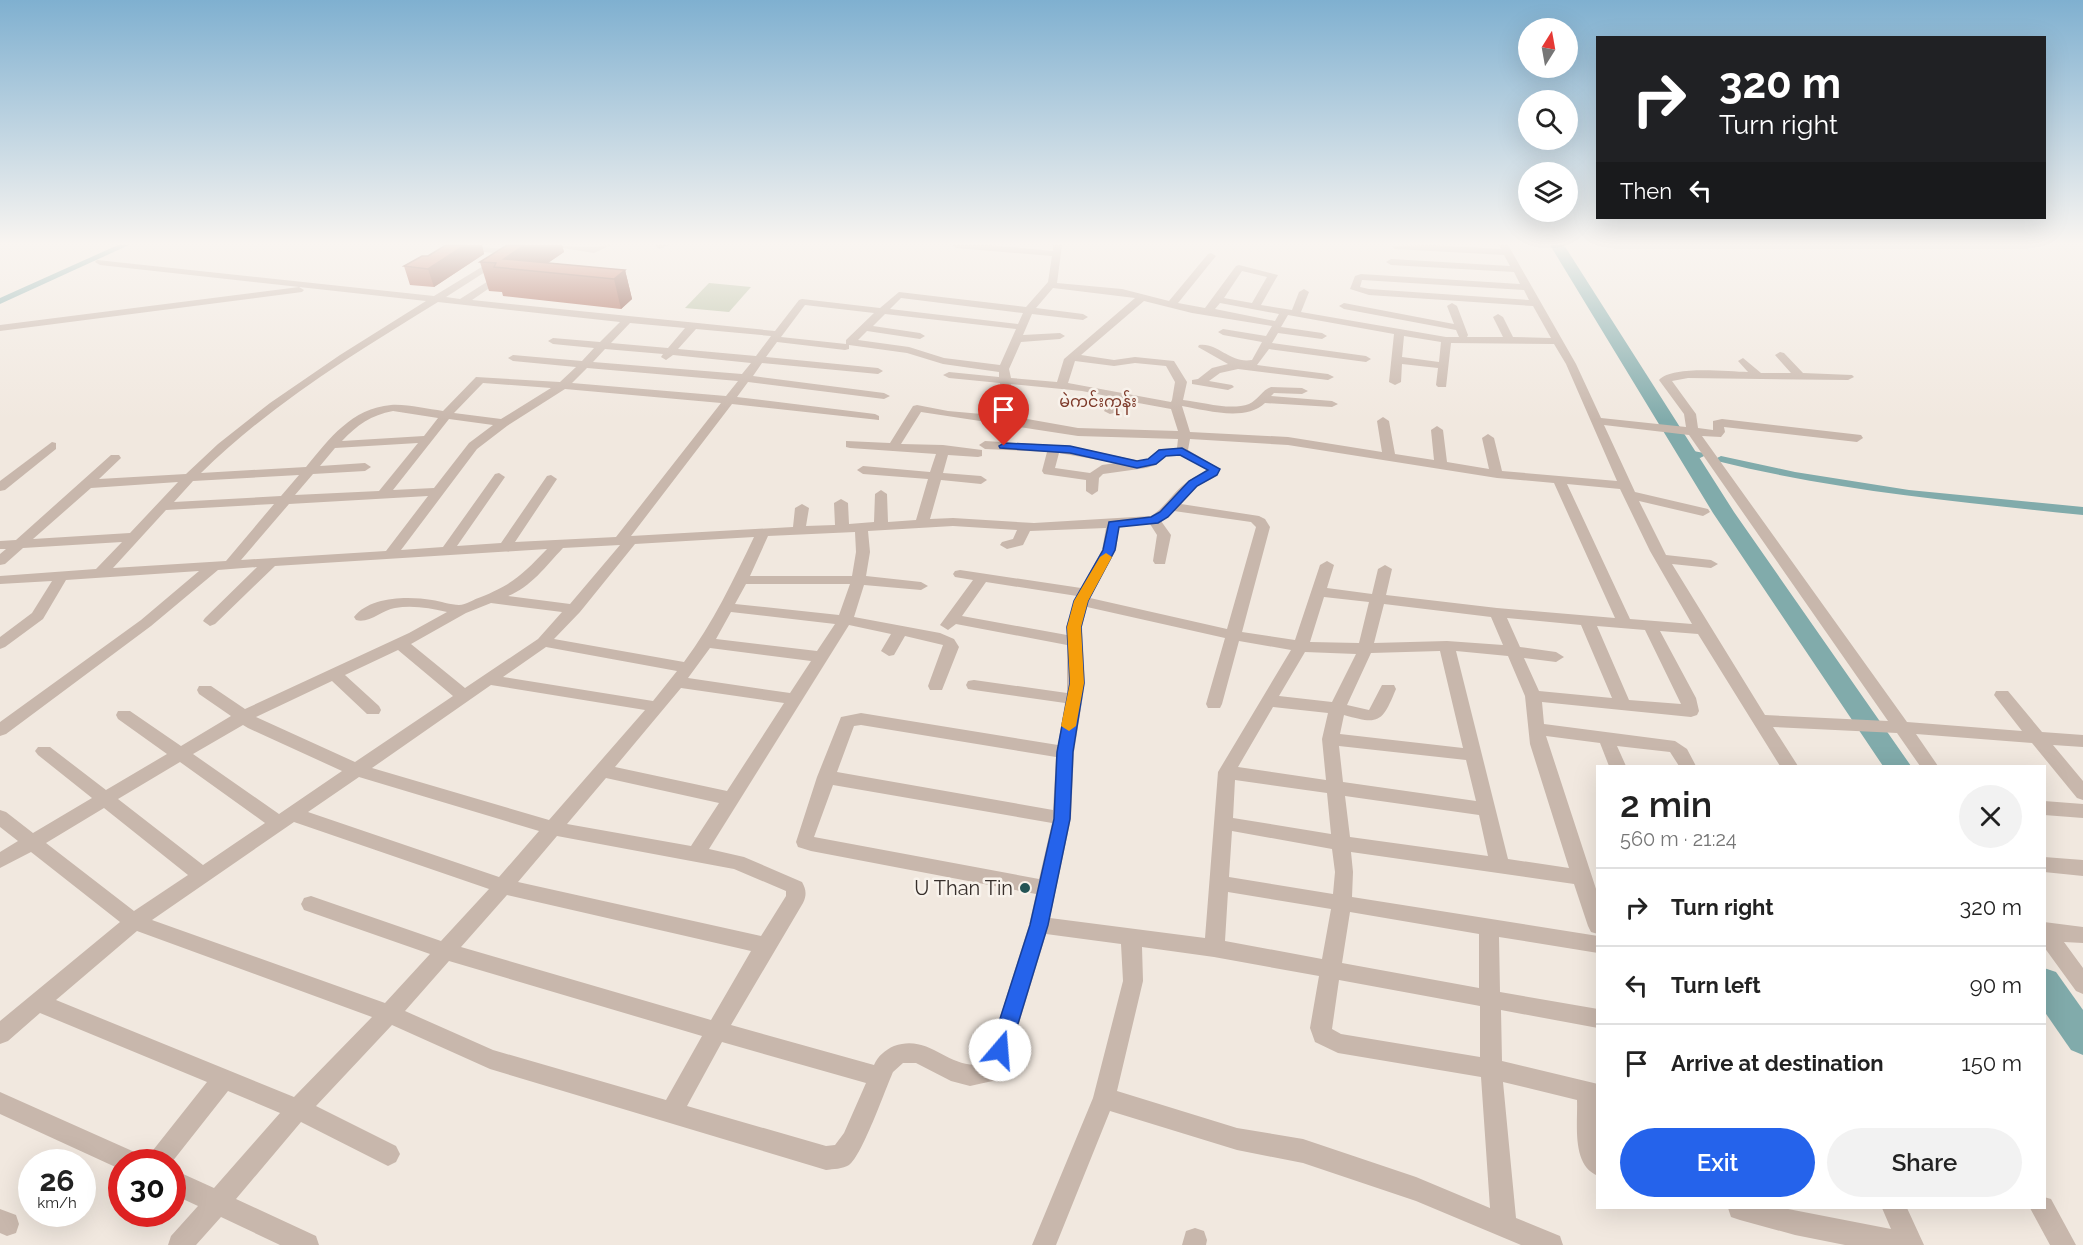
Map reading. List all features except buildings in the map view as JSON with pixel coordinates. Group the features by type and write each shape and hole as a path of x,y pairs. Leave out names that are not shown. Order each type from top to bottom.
{"street":[{"path":"0,328 196,303"},
{"path":"100,574 164,506 242,430 326,370 431,303"},
{"path":"472,303 694,325 909,350 943,361 1004,369"},
{"path":"0,1034 134,922 543,642 575,609 801,303"},
{"path":"822,303 1022,327"},
{"path":"828,366 847,344 890,303"},
{"path":"972,303 1083,317"},
{"path":"1010,420 1004,369 1029,310 1035,303"},
{"path":"1061,387 1063,371 1072,357 1135,303"},
{"path":"1163,303 1322,336"},
{"path":"1208,311 1215,303"},
{"path":"1234,303 1446,340 1558,341"},
{"path":"1255,307 1257,303"},
{"path":"1201,382 1216,370 1256,362 1276,326 1297,303"},
{"path":"1377,312 1379,303"},
{"path":"1536,303 1571,364 1627,491 1662,559 1703,630 1788,765"},
{"path":"1344,306 1460,328"},
{"path":"1452,306 1465,341"},
{"path":"1416,320 1419,307"},
{"path":"1498,317 1510,341"},
{"path":"390,555 473,446 502,423 564,385 628,320"},
{"path":"637,392 694,325"},
{"path":"865,328 920,336"},
{"path":"1223,332 1266,342 1366,359"},
{"path":"1395,382 1399,332"},
{"path":"1016,339 1060,336"},
{"path":"1442,385 1446,340"},
{"path":"553,341 760,358 878,371"},
{"path":"1203,347 1240,366 1328,377"},
{"path":"1780,355 1800,376"},
{"path":"1072,357 1114,363 1135,360 1171,364 1181,382 1176,405 1185,435 1182,451"},
{"path":"513,358 746,378 884,396"},
{"path":"1396,360 1444,366"},
{"path":"1743,361 1759,377"},
{"path":"822,412 858,369"},
{"path":"949,375 1061,387 1176,405 1236,410 1255,406 1271,390 1302,391"},
{"path":"1848,377 1688,375 1665,378 1688,410 1692,429 1737,497 1928,765"},
{"path":"383,495 447,414 480,378 730,400 875,418"},
{"path":"1181,382 1201,382 1228,387"},
{"path":"1110,411 1119,395"},
{"path":"1263,399 1332,404"},
{"path":"229,566 331,445 357,419 383,408 447,414 502,423"},
{"path":"894,446 918,408 1078,432 1288,441 1497,474 1627,491 1703,512"},
{"path":"1383,421 1389,457"},
{"path":"1596,422 1692,429 1717,434 1719,432 1717,424 1722,423 1857,438"},
{"path":"1437,430 1442,465"},
{"path":"1070,450 1078,432"},
{"path":"1488,438 1497,474"},
{"path":"331,445 427,439"},
{"path":"850,444 943,449 1070,450 1137,464"},
{"path":"0,487 52,446"},
{"path":"922,524 943,449"},
{"path":"1054,449 1048,471 1093,477"},
{"path":"0,580 505,547 953,522 1026,526 1113,524 1154,520 1164,514 1193,483 1213,473 1214,469 1182,451 1163,452 1152,462 1099,471 1093,477 1092,491"},
{"path":"0,561 115,458"},
{"path":"87,484 365,467"},
{"path":"863,471 981,480"},
{"path":"447,551 499,477"},
{"path":"505,547 551,479"},
{"path":"1559,481 1625,624"},
{"path":"164,506 437,492"},
{"path":"881,494 881,526"},
{"path":"1173,502 1254,519 1263,527 1214,704"},
{"path":"841,503 842,528"},
{"path":"799,530 802,508"},
{"path":"1154,520 1164,535 1160,561"},
{"path":"0,817 134,922 388,1014 490,1059 826,1158 842,1156 852,1141 885,1065 893,1056 906,1051 922,1054 956,1072 970,1076 989,1073 996,1063 1039,925 1045,888 1062,819 1065,752 1077,683 1074,627 1084,597 1109,550 1113,524"},
{"path":"1007,545 1018,542 1026,526"},
{"path":"697,853 845,620 859,580 864,547 861,528"},
{"path":"180,1245 298,1109 388,1014 503,886 658,707 706,643 741,580 763,532"},
{"path":"0,545 134,537"},
{"path":"0,861 243,717 400,643 461,610 513,589 529,577 558,545"},
{"path":"1662,559 1711,564"},
{"path":"210,621 270,563"},
{"path":"1214,948 1227,772 1301,646 1327,565"},
{"path":"0,730 137,630 213,567"},
{"path":"1385,569 1365,650 1337,708 1330,739 1333,788 1344,872 1342,903 1329,969 1321,1028 1328,1038 1338,1043 1491,1069 1593,1094 1590,1152 1596,1161"},
{"path":"960,574 1084,597 1232,634 1301,646 1365,650 1448,646 1556,657"},
{"path":"0,644 38,616 60,577"},
{"path":"940,638 982,577"},
{"path":"741,580 859,580 921,586"},
{"path":"1319,592 1497,613 1703,630"},
{"path":"493,599 575,609"},
{"path":"361,617 383,604 395,602 418,602 461,610"},
{"path":"725,607 845,620 940,638 949,642 951,647 936,686"},
{"path":"1497,613 1533,696 1538,744 1596,920"},
{"path":"952,619 1074,641"},
{"path":"1587,621 1624,706"},
{"path":"1533,696 1691,711 1688,698 1650,626"},
{"path":"889,651 901,630"},
{"path":"543,642 795,699"},
{"path":"400,643 464,696"},
{"path":"706,643 821,657"},
{"path":"1448,646 1500,866"},
{"path":"334,674 373,710"},
{"path":"490,680 658,707"},
{"path":"974,685 1074,699"},
{"path":"1270,701 1337,708 1368,716 1375,714 1388,689"},
{"path":"205,690 254,724 355,770 552,828 737,862 795,887 796,897 765,946 672,1113"},
{"path":"2002,695 2083,793"},
{"path":"124,715 180,754 285,819 503,886 765,946"},
{"path":"1045,888 805,842 805,837 847,721 852,719 1065,752"},
{"path":"1760,720 1901,727 2083,741"},
{"path":"1536,729 1675,747 1681,753 1687,765"},
{"path":"1606,738 1617,765"},
{"path":"1330,739 1475,755"},
{"path":"44,751 202,875"},
{"path":"602,771 731,799"},
{"path":"1227,772 1488,810"},
{"path":"826,777 1062,819"},
{"path":"2046,808 2083,811"},
{"path":"1223,823 1342,843 1582,877"},
{"path":"2046,864 2083,868"},
{"path":"1220,883 1596,945"},
{"path":"311,904 445,951 589,995 880,1077"},
{"path":"1039,925 1214,948 1596,1019"},
{"path":"1489,927 1491,1069 1504,1227"},
{"path":"2046,931 2083,935"},
{"path":"2046,932 2083,985"},
{"path":"1044,1245 1104,1098 1133,981 1131,937"},
{"path":"39,1003 298,1109 388,1154"},
{"path":"168,1149 224,1079"},
{"path":"1104,1098 1237,1139 1303,1152 1416,1189 1551,1245"},
{"path":"0,1103 108,1152"},
{"path":"186,1187 307,1245"},
{"path":"1744,1209 1795,1223 1911,1245"},
{"path":"1894,1209 1911,1245"},
{"path":"2043,1209 2064,1245"}],"green space":[{"path":"690,303 737,303 729,312 685,308"}],"waterway":[{"path":"1593,303 1724,513 1896,765"},
{"path":"1688,453 1700,455"},
{"path":"1721,459 1795,475 1909,493 2083,511"},
{"path":"2046,985 2083,1039"}],"slow traffic":[{"path":"1069,726 1077,683 1074,627 1081,601 1106,557"}],"place":[{"name":"U Than Tin","path":"1025,888"}],"district":[{"name":"မဲကင်းကုန်း","path":"1098,401"}],"route":[{"path":"1000,1050 1039,925 1045,888 1062,819 1065,752 1077,683 1074,627 1081,601 1099,572 1109,550 1113,524 1154,520 1164,514 1169,506 1193,483 1213,473 1214,469 1209,464 1182,451 1163,452 1152,462 1137,464 1070,450 1004,446"}]}
